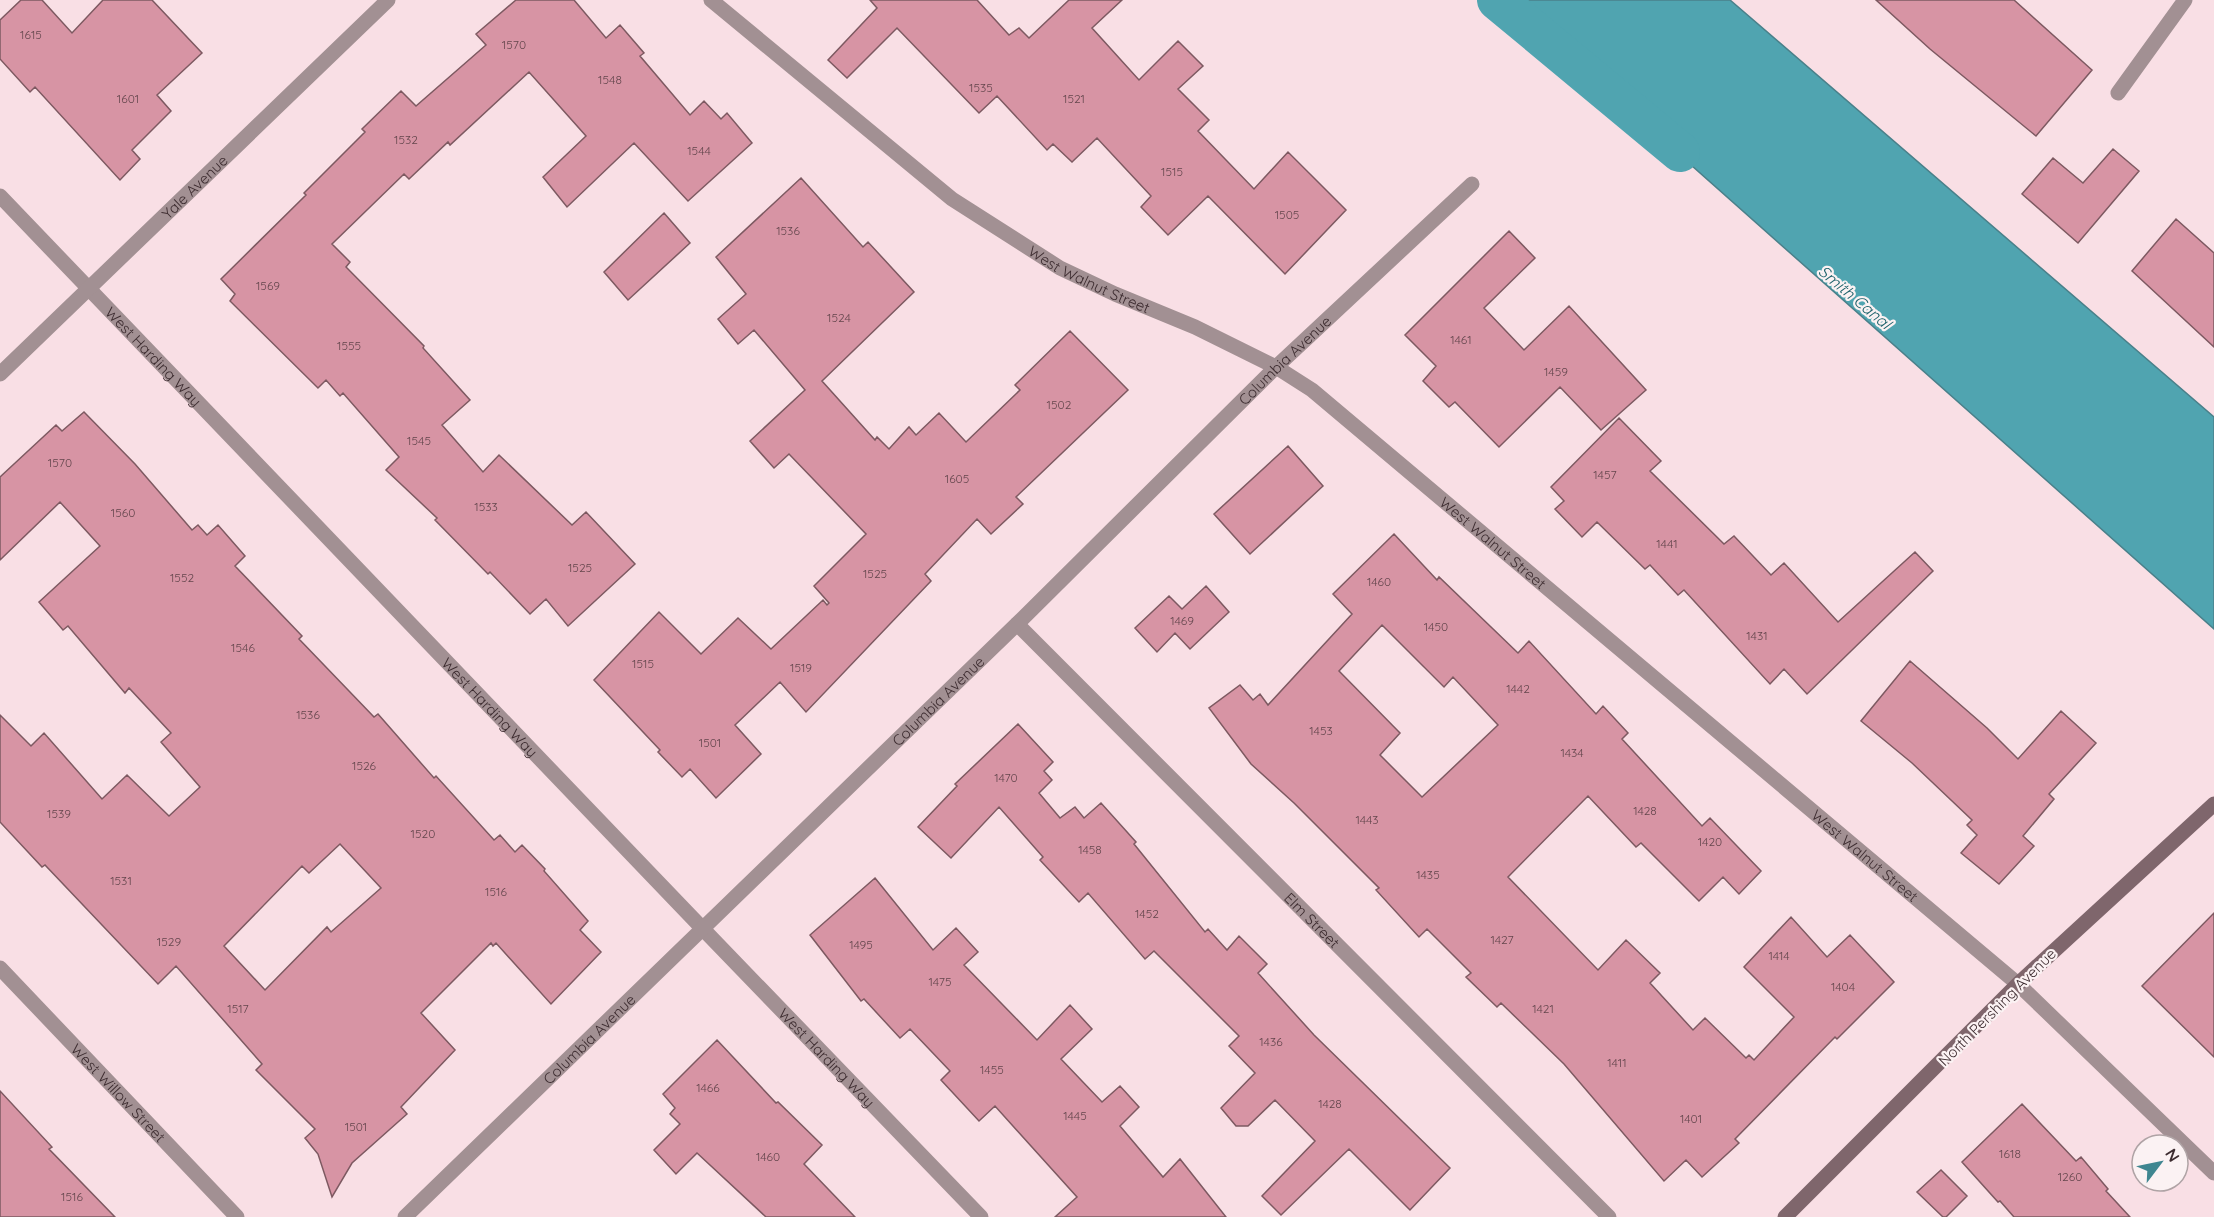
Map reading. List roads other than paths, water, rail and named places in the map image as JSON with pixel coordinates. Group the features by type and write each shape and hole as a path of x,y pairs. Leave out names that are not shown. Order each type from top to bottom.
{"main road":[{"name":"North Pershing Avenue","path":"1785,1217 2018,984 2214,804"}],"street":[{"name":"Yale Avenue","path":"0,374 388,0"},
{"name":"West Walnut Street","path":"711,0 952,199 1060,268 1115,294 1196,327 1276,368 1312,390 2018,984 2214,1173"},
{"path":"2118,93 2185,0"},
{"name":"Columbia Avenue","path":"405,1217 1017,624 1276,368 1472,184"},
{"name":"West Harding Way","path":"0,196 981,1217"},
{"name":"Elm Street","path":"1017,624 1609,1217"},
{"name":"West Willow Street","path":"0,968 237,1217"}],"water":[{"path":"1505,0 1730,0 2214,417 2214,629"}],"waterway":[{"name":"Smith Canal","path":"1497,0 1680,152"}]}
